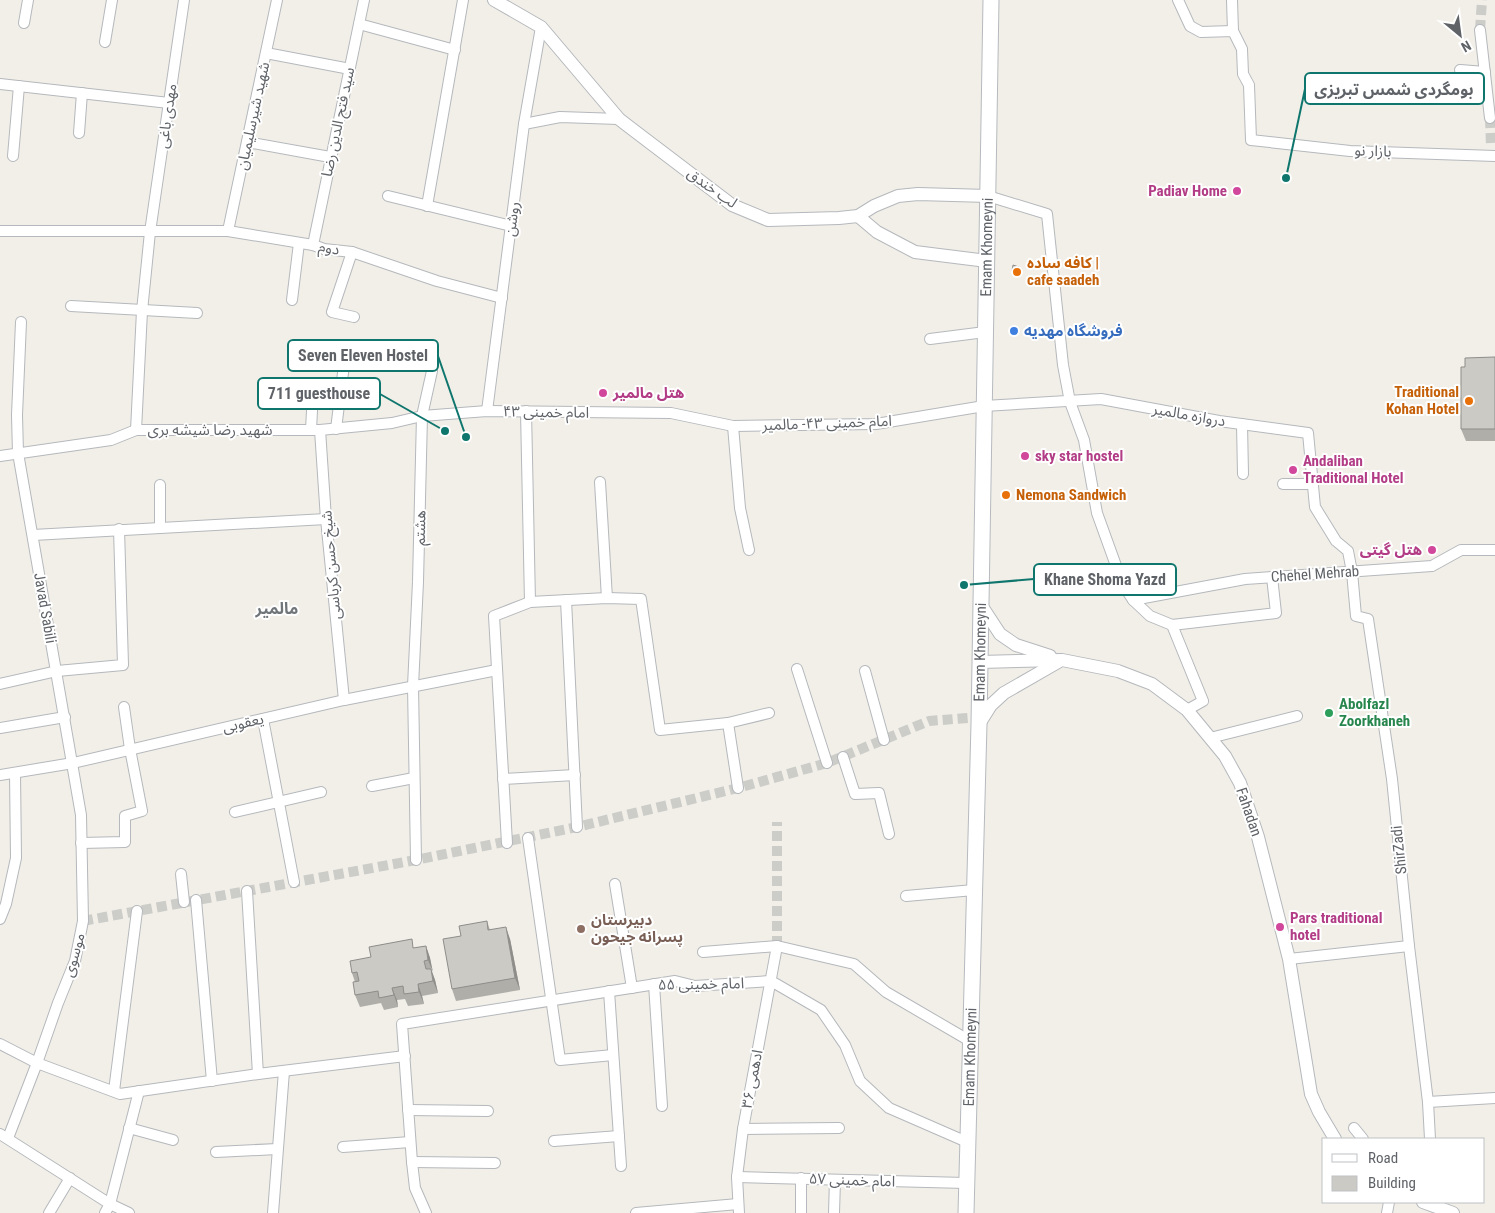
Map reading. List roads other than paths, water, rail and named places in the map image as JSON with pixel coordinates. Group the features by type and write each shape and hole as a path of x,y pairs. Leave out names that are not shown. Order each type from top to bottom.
{"main road":[{"name":"Emam Khomeyni","path":"966,1213 980,662 991,0"}],"street":[{"path":"24,23 28,0"},
{"path":"105,42 112,0"},
{"name":"مهدی باغی","path":"136,430 142,311 150,232 184,0"},
{"name":"شهید شیرسلیمیان","path":"228,231 277,0"},
{"name":"سید فتح الدین رضا","path":"313,245 364,0"},
{"path":"427,206 463,0"},
{"name":"لب خندق","path":"494,0 541,27 619,119 732,205 768,220 858,216 874,206 898,196 918,194 988,196"},
{"path":"1178,0 1190,26 1201,32 1233,31 1232,0"},
{"path":"359,24 454,50"},
{"name":"روشن","path":"487,411 524,124 541,27"},
{"path":"1480,30 1490,118"},
{"name":"بازار نو","path":"1233,31 1242,49 1243,74 1249,85 1251,140 1350,151 1493,152"},
{"path":"266,53 350,69"},
{"path":"1460,70 1485,72"},
{"path":"0,84 169,103"},
{"path":"13,156 19,86"},
{"path":"79,133 82,93"},
{"path":"524,124 560,117 619,119"},
{"path":"247,142 330,157"},
{"path":"388,196 511,226"},
{"path":"988,196 1047,214 1063,365 1070,402 1084,440 1097,513 1123,585 1132,600 1150,616 1172,625 1276,613 1272,577"},
{"path":"858,216 877,232 916,252 986,261"},
{"name":"دوم","path":"0,231 228,231 299,242 324,249 352,252 437,281 502,298"},
{"path":"292,300 299,242"},
{"path":"352,252 332,312 354,316"},
{"path":"70,306 197,314"},
{"name":"Javad Sabili","path":"21,322 17,415 18,453 73,763"},
{"path":"930,338 985,332"},
{"path":"336,428 344,365"},
{"name":"هشتم","path":"416,860 413,686 418,582 422,416 432,370"},
{"name":"شیخ حسن کرباسی","path":"313,391 315,430 344,700"},
{"name":"دروازه مالمیر","path":"984,406 1101,399 1242,424 1308,433 1312,484"},
{"name":"امام خمینی ۴۳- مالمیر","path":"671,413 732,426 876,424 984,406"},
{"name":"امام خمینی ۴۳","path":"422,416 487,411 671,413"},
{"path":"526,411 530,602"},
{"name":"شهید رضا شیشه بری","path":"0,456 111,440 136,430 315,430 392,423 422,416"},
{"path":"1242,424 1243,474"},
{"path":"732,426 740,508 749,550"},
{"path":"600,482 607,598"},
{"path":"1283,484 1312,484 1315,507 1336,541 1348,552 1352,572"},
{"path":"160,485 160,528"},
{"path":"33,535 326,519"},
{"path":"0,684 56,671 123,665 119,529"},
{"name":"Chehel Mehrab","path":"1132,600 1245,579 1432,566 1461,550 1495,550"},
{"name":"ShirZadi","path":"1352,572 1356,616 1368,619 1370,629 1392,779 1409,946 1428,1102 1430,1138"},
{"path":"507,842 494,616 530,602 640,598 660,730 728,723 769,713"},
{"path":"566,600 577,827"},
{"path":"981,605 1000,634 1016,645 1062,660"},
{"path":"1172,625 1203,701 1187,710"},
{"path":"978,724 994,700 1004,692 1062,660"},
{"name":"Fahadan","path":"980,662 1062,660 1118,671 1152,684 1187,710 1225,756 1236,776 1258,837 1289,959 1311,1094 1334,1138"},
{"path":"797,669 827,763"},
{"name":"یعقوبی","path":"0,775 73,763 344,700 497,670"},
{"path":"865,671 884,740"},
{"path":"81,843 125,842 125,816 142,811 124,707"},
{"path":"1210,738 1297,716"},
{"path":"0,728 65,717"},
{"path":"262,719 294,882"},
{"path":"728,723 738,788"},
{"path":"843,757 855,794 879,793 889,834"},
{"name":"موسوی","path":"4,1136 38,1063 75,960 83,921 81,815 73,763"},
{"path":"0,919 6,904 16,858 15,773"},
{"path":"503,779 575,776"},
{"path":"372,786 414,778"},
{"path":"235,812 322,792"},
{"path":"528,838 560,1060 613,1055"},
{"path":"181,874 184,902"},
{"path":"615,884 632,988"},
{"path":"906,896 974,890"},
{"path":"247,891 258,1074"},
{"path":"196,900 212,1080"},
{"path":"114,1091 137,911"},
{"path":"703,952 777,946 854,964 886,992 970,1041"},
{"name":"ادهمی ۳۶","path":"738,1209 737,1177 743,1129 777,946"},
{"path":"1289,959 1409,946"},
{"name":"امام خمینی ۵۵","path":"405,1056 402,1024 675,981 695,986 771,981"},
{"path":"771,981 820,1010 845,1045 860,1081 889,1108 967,1142"},
{"path":"654,984 662,1106"},
{"path":"609,991 621,1166"},
{"path":"0,1044 38,1063 120,1094 284,1070 405,1056 410,1142 415,1188 426,1213"},
{"path":"273,1213 284,1070"},
{"path":"108,1208 139,1091"},
{"path":"1428,1102 1495,1098"},
{"path":"408,1110 488,1111"},
{"path":"130,1128 173,1140"},
{"path":"743,1129 839,1128"},
{"path":"1354,1128 1362,1138"},
{"path":"4,1136 70,1178 108,1208 129,1213"},
{"path":"554,1141 619,1136"},
{"path":"343,1147 410,1142"},
{"path":"216,1152 277,1149"},
{"path":"412,1162 495,1163"},
{"name":"امام خمینی ۵۷","path":"737,1177 966,1183"},
{"path":"49,1213 70,1178"},
{"path":"801,1178 801,1213"},
{"path":"834,1213 835,1180"},
{"path":"1428,1203 1453,1213"},
{"path":"636,1213 738,1209"}],"tunnel":[{"path":"1480,30 1482,0"},
{"path":"1490,118 1491,146"},
{"path":"83,921 416,860 577,827 738,788 827,763 929,721 979,717"},
{"path":"777,822 777,946"}],"place":[{"name":"بومگردی شمس تبریزی","path":"1286,178"},
{"name":"Padiav Home","path":"1237,191"},
{"name":"کافه ساده | cafe saadeh","path":"1017,272"},
{"name":"فروشگاه مهدیه","path":"1014,331"},
{"name":"هتل مالمير","path":"603,393"},
{"name":"Traditional Kohan Hotel","path":"1469,401"},
{"name":"711 guesthouse","path":"445,431"},
{"name":"Seven Eleven Hostel","path":"466,437"},
{"name":"sky star hostel","path":"1025,456"},
{"name":"Andaliban Traditional Hotel","path":"1293,470"},
{"name":"Nemona Sandwich","path":"1006,495"},
{"name":"هتل گیتی","path":"1432,550"},
{"name":"Khane Shoma Yazd","path":"964,585"},
{"name":"Abolfazl Zoorkhaneh","path":"1329,713"},
{"name":"Pars traditional hotel","path":"1280,927"},
{"name":"دبیرستان پسرانه جیحون","path":"581,929"}],"district":[{"name":"مالمیر","path":"277,608"}]}
